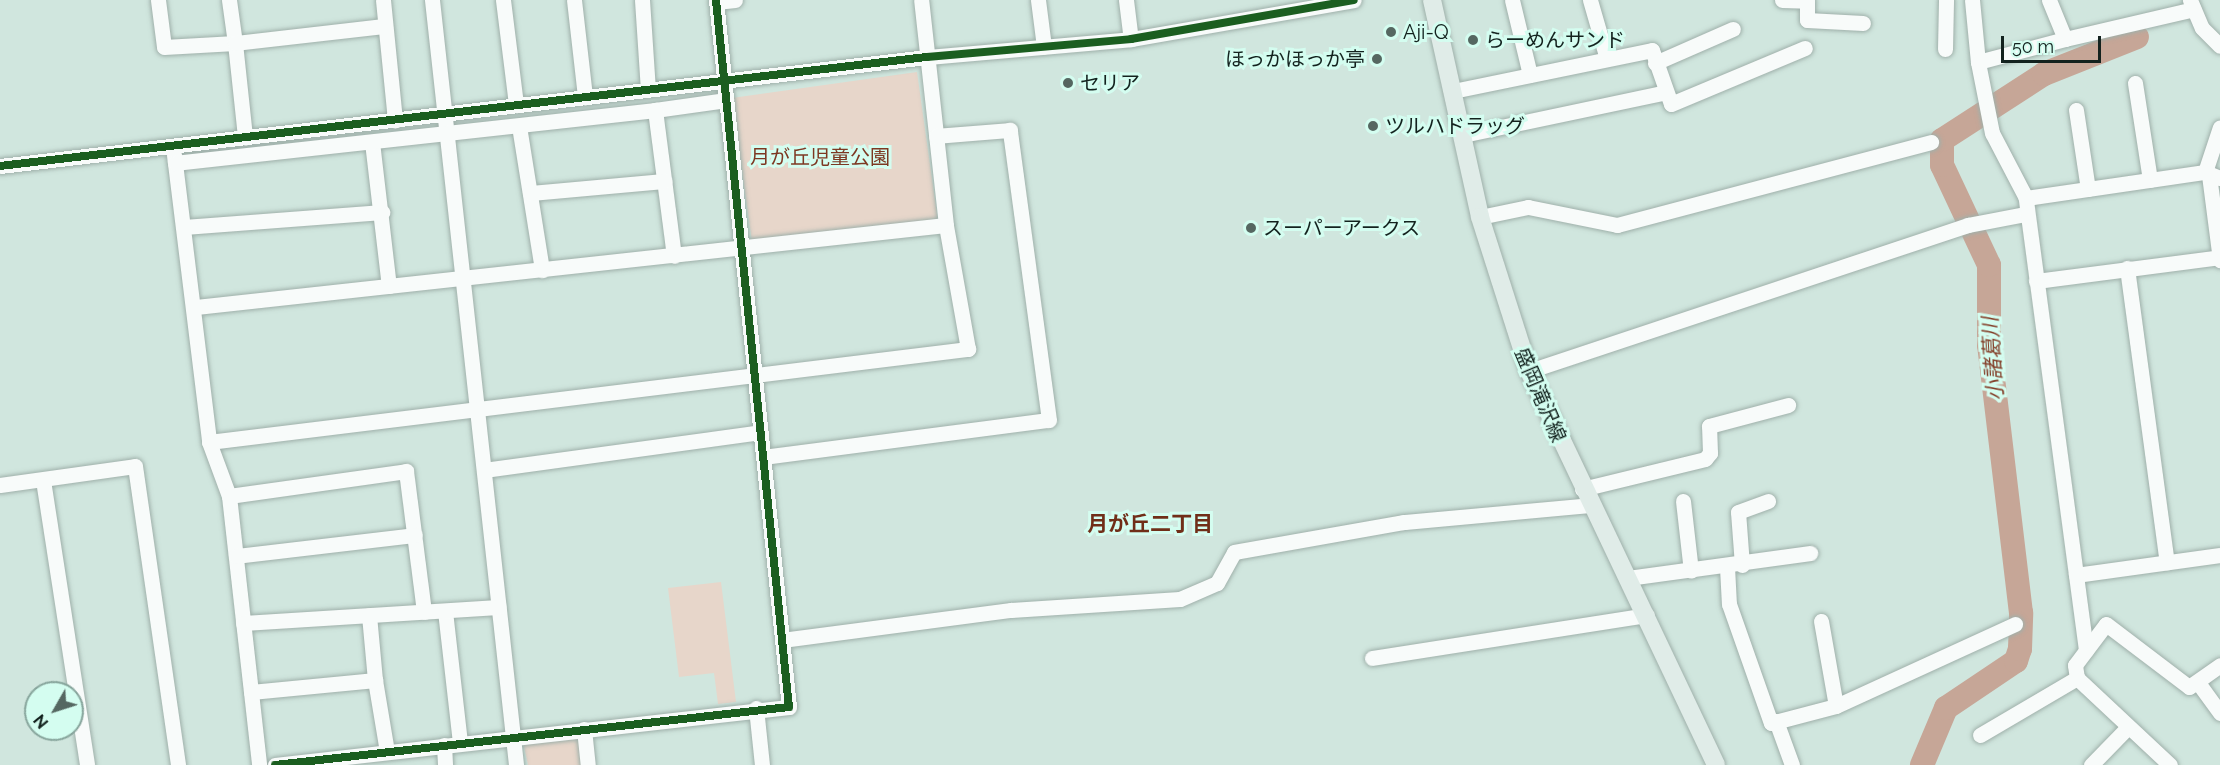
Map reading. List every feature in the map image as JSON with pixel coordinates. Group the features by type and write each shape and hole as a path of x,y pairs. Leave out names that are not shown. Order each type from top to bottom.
{"main road":[{"name":"盛岡滝沢線","path":"1432,0 1480,217 1529,371 1586,497 1647,615 1716,765"}],"street":[{"path":"158,0 164,47 235,44 385,26"},
{"path":"229,0 245,137"},
{"path":"383,0 395,120"},
{"path":"432,0 516,765"},
{"path":"503,0 516,105"},
{"path":"573,0 585,97"},
{"path":"642,0 648,90"},
{"path":"275,765 756,708 789,707 716,1 735,0"},
{"path":"209,442 754,374 968,350 946,225 921,0"},
{"path":"1038,0 1044,47"},
{"path":"1126,0 1131,39"},
{"path":"0,166 927,57 1131,39 1354,0"},
{"path":"1512,0 1530,75"},
{"path":"1590,0 1607,59"},
{"path":"1782,0 1807,1 1807,20 1863,23"},
{"path":"1945,48 1946,0"},
{"path":"1972,0 1986,112 2026,198 2025,214 2086,650"},
{"path":"2049,0 2065,39"},
{"path":"1978,62 2192,4 2202,28 2220,46"},
{"path":"1655,63 1733,29"},
{"path":"1453,91 1652,50 1663,93 1671,104 1805,48"},
{"path":"2135,83 2150,180"},
{"path":"1463,135 1663,93"},
{"path":"175,163 519,126 726,100"},
{"path":"655,110 674,256"},
{"path":"2076,110 2088,189"},
{"path":"519,126 543,270"},
{"path":"2036,281 2127,268 2220,259 2212,175 2220,127"},
{"path":"763,457 1049,420 1010,130 936,136"},
{"path":"372,142 389,286"},
{"path":"1480,217 1528,207 1617,225 1931,142"},
{"path":"173,145 196,307 209,442 229,496 259,765"},
{"path":"2026,198 2150,180 2212,175"},
{"path":"530,193 664,181"},
{"path":"184,227 382,212"},
{"path":"1529,371 1974,224 2025,214"},
{"path":"196,307 462,280 946,225"},
{"path":"2127,268 2167,562"},
{"path":"782,640 1011,610 1180,599 1217,582 1234,552 1404,522 1586,497 1705,459 1710,453 1705,431 1709,426 1788,405"},
{"path":"484,470 760,432"},
{"path":"0,485 135,466 178,765"},
{"path":"229,496 406,471 424,612"},
{"path":"44,480 87,765"},
{"path":"1683,501 1691,571"},
{"path":"1742,565 1738,512 1768,501"},
{"path":"236,556 415,535"},
{"path":"1628,578 1742,565 1810,553"},
{"path":"2076,575 2220,555"},
{"path":"1727,567 1729,604 1770,723 1836,706 2015,624"},
{"path":"243,623 499,607"},
{"path":"445,611 460,743"},
{"path":"369,615 375,680 387,752"},
{"path":"1372,658 1647,615"},
{"path":"1821,621 1836,706"},
{"path":"2170,765 2150,742 2126,729 2077,678 2075,665 2106,624 2189,687 2199,684 2220,665"},
{"path":"1980,735 2077,678"},
{"path":"251,692 375,680"},
{"path":"2199,684 2220,713"},
{"path":"756,708 762,765"},
{"path":"1776,721 1792,765"},
{"path":"584,729 588,765"},
{"path":"2091,765 2126,729"},
{"path":"444,745 445,765"}],"green space":[{"name":"月が丘児童公園","path":"917,72 938,220 753,246 732,98"},
{"path":"721,582 736,702 718,704 714,673 679,677 668,588"},
{"path":"580,733 585,765 528,765 523,742"}],"waterway":[{"name":"小諸葛川","path":"1922,765 1946,708 2016,661 2020,649 2021,613 1989,345 1989,265 1942,165 1942,140 2044,74 2137,37"}],"cycle path":[{"path":"275,765 789,707 716,0"},
{"path":"0,166 927,57 1131,39 1354,0"}],"place":[{"name":"Aji-Q","path":"1391,32"},
{"name":"らーめんサンド","path":"1473,40"},
{"name":"ほっかほっか亭","path":"1377,59"},
{"name":"セリア","path":"1068,83"},
{"name":"ツルハドラッグ","path":"1373,126"},
{"name":"スーパーアークス","path":"1251,228"}],"district":[{"name":"月が丘二丁目","path":"1150,524"}]}
